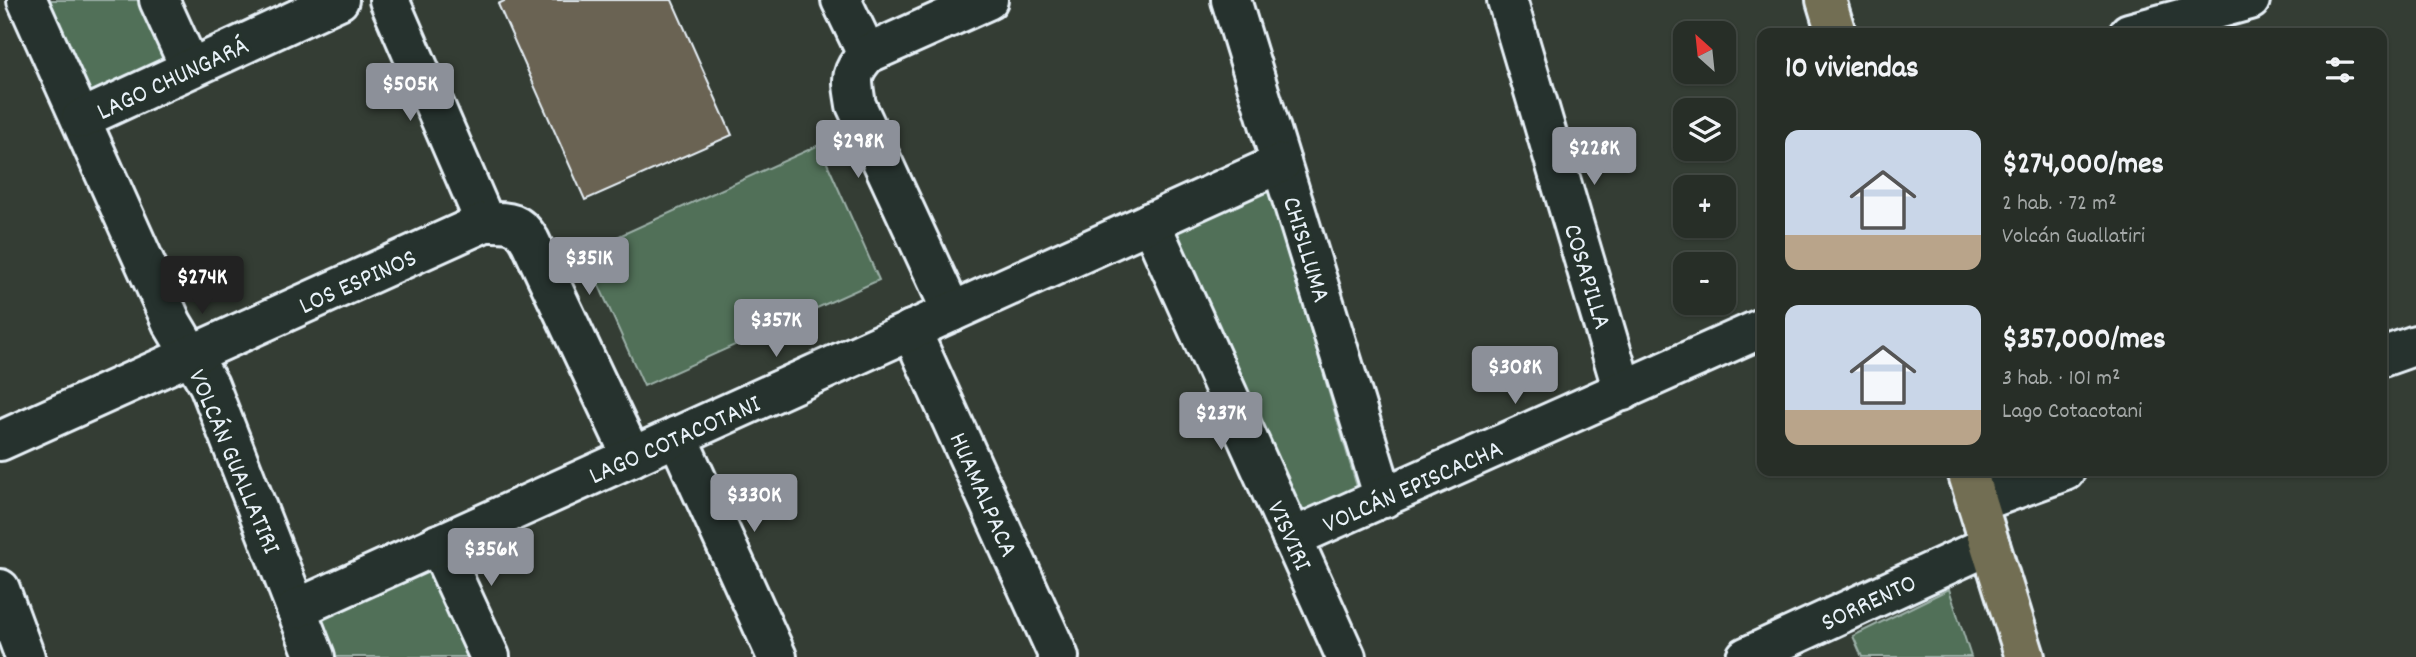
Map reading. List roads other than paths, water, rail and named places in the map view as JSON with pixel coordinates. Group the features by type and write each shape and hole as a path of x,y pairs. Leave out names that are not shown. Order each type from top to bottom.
{"main road":[{"path":"1826,0 1834,28"},
{"path":"1972,487 2025,657"}],"street":[{"name":"VOLCÁN GUALLATIRI","path":"27,0 172,323 209,385 314,657"},
{"path":"159,0 190,68"},
{"name":"LAGO CHUNGARÁ","path":"80,119 339,0"},
{"path":"389,0 485,222 516,224 524,231 632,457"},
{"path":"841,0 867,54"},
{"path":"952,312 856,105 852,83 854,68 867,54 988,0"},
{"name":"CHISLLUMA","path":"1231,0 1384,498"},
{"name":"COSAPILLA","path":"1507,0 1623,391"},
{"path":"2147,28 2250,0"},
{"name":"LAGO COTACOTANI","path":"296,609 1281,163"},
{"name":"LOS ESPINOS","path":"0,442 485,222"},
{"name":"VISVIRI","path":"1150,222 1346,657"},
{"name":"HUAMALPACA","path":"911,330 1059,657"},
{"name":"VOLCÁN EPISCACHA","path":"1292,538 1757,330"},
{"path":"2387,355 2416,345"},
{"path":"677,436 777,657"},
{"path":"1972,487 2036,476"},
{"path":"438,544 490,657"},
{"name":"SORRENTO","path":"1746,657 1990,545"},
{"path":"0,589 25,657"}]}
